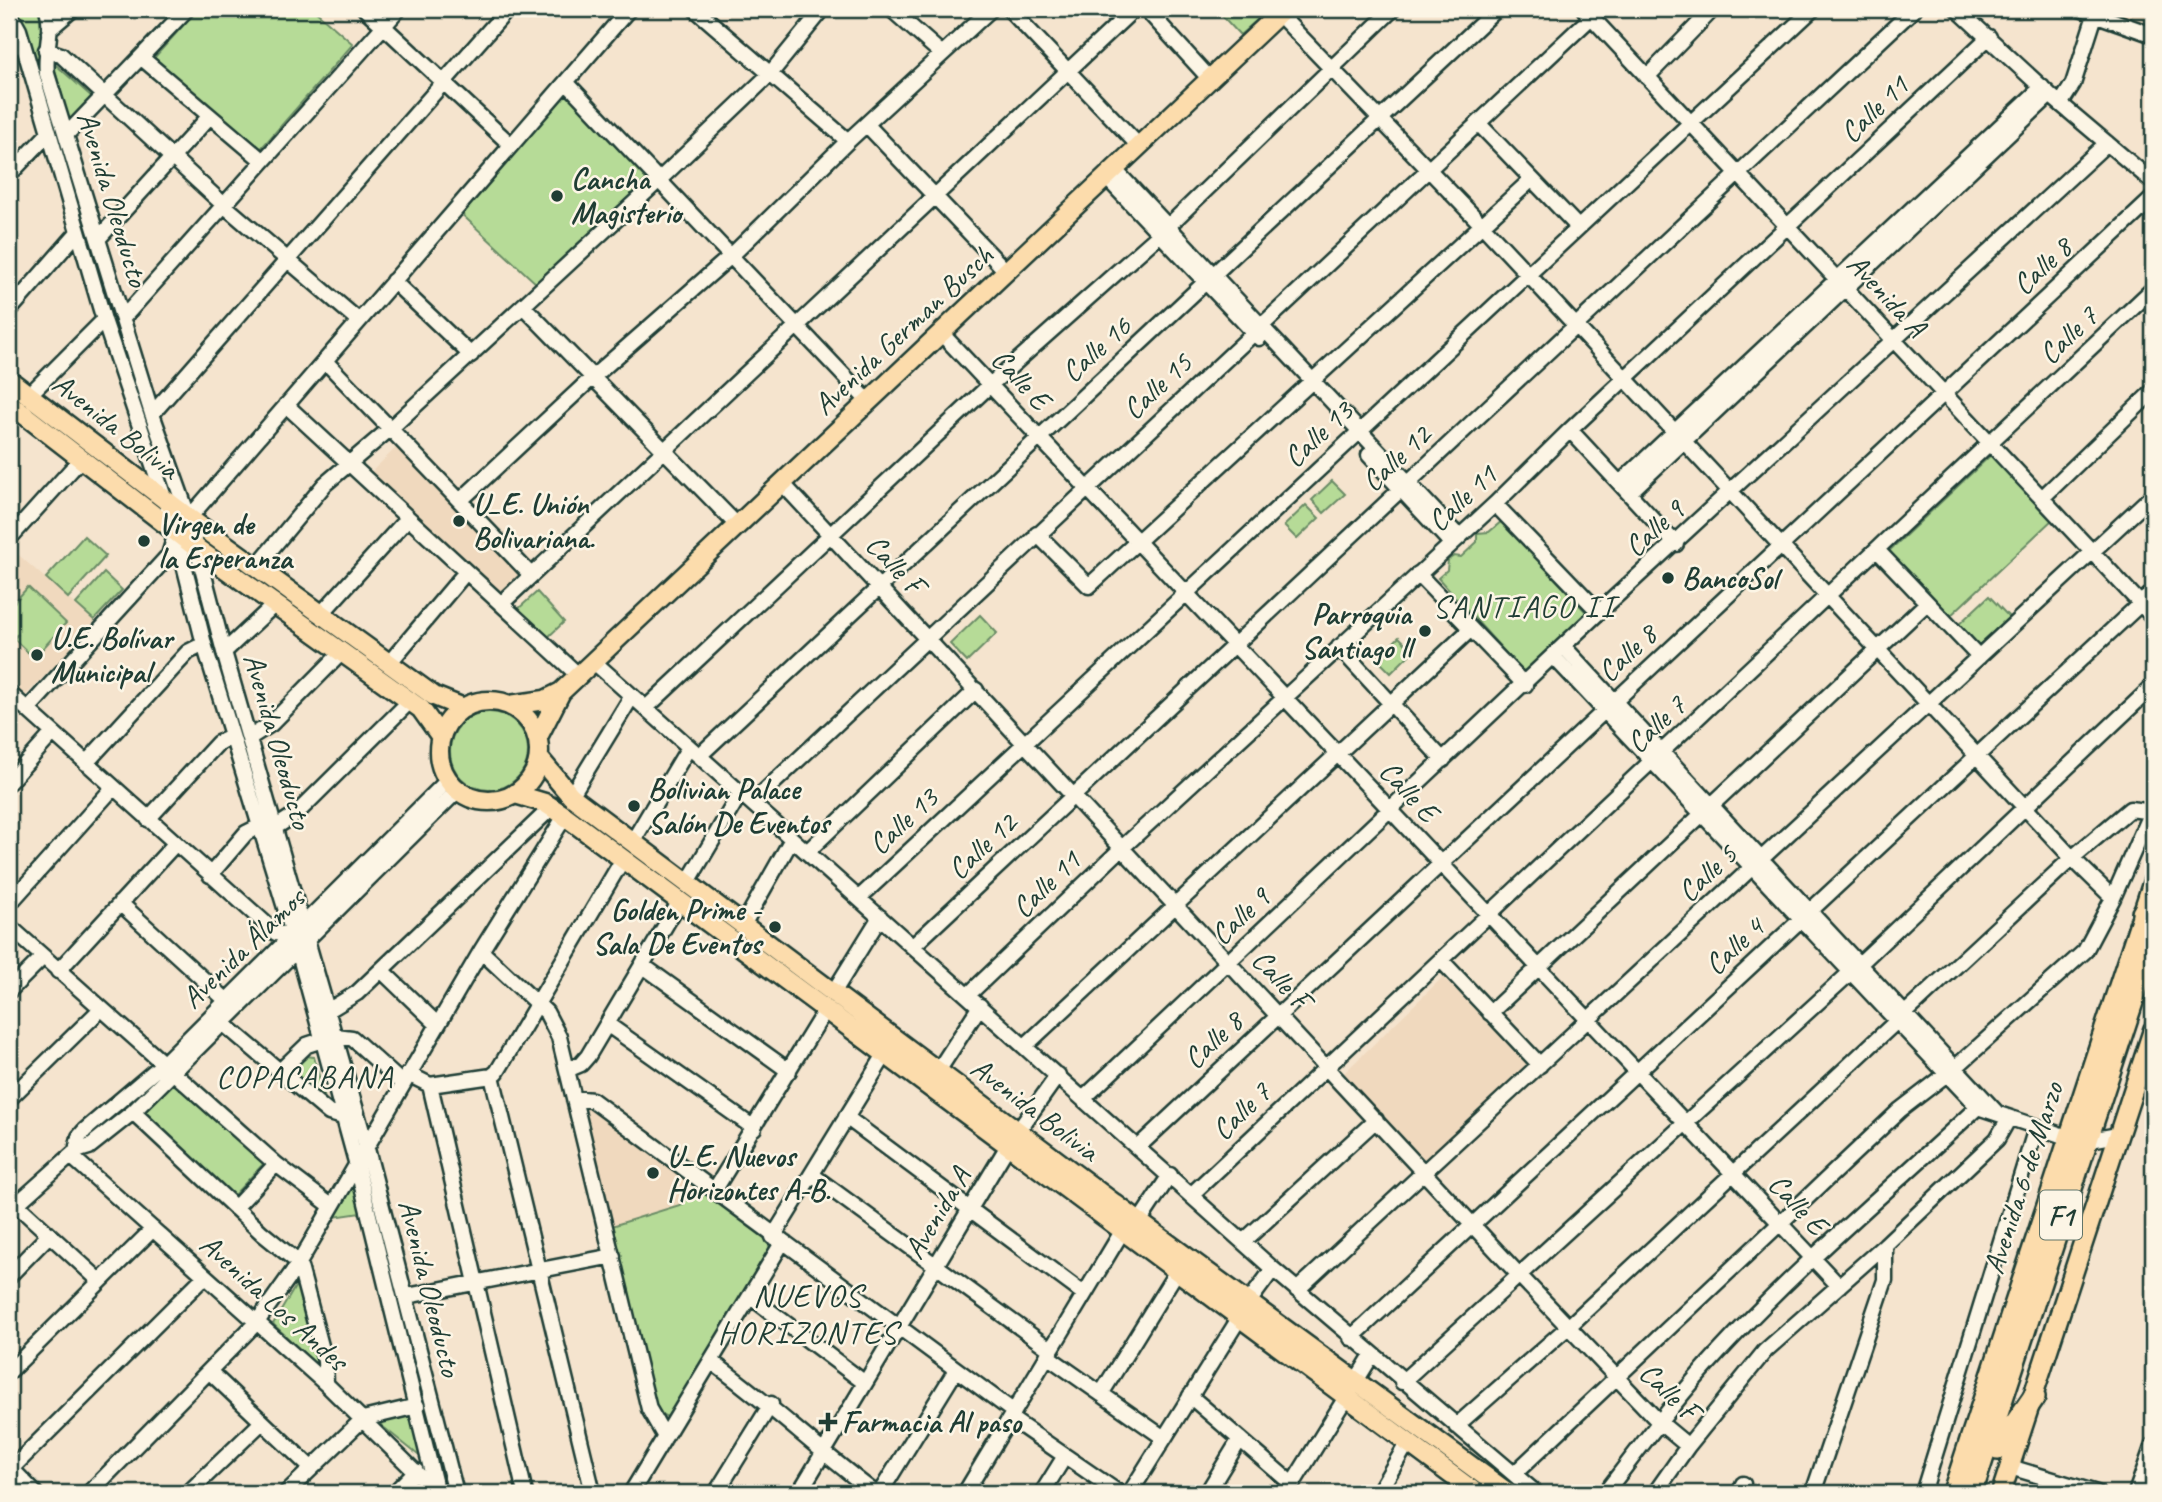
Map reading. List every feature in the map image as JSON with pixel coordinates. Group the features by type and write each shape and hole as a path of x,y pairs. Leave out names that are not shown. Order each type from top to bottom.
{"highway":[{"name":"Avenida 6 de Marzo","path":"1984,1493 2153,938"},
{"name":"Avenida 6 de Marzo","path":"1971,1493 2092,1137 2153,976"},
{"path":"1998,1449 2034,1396"}],"main road":[{"name":"Avenida German Busch","path":"538,737 561,692 578,675 1210,79 1279,10"},
{"name":"Avenida Bolivia","path":"9,380 189,518 434,696 464,708"},
{"name":"Avenida Bolivia","path":"12,411 81,459 195,547 410,701 429,717 441,737"},
{"name":"Avenida German Busch","path":"510,705 545,700 561,692"},
{"path":"484,701 510,705 527,717 538,737 540,758 532,778 515,794 486,801 453,785 440,759 441,737 447,723 464,708 484,701"},
{"name":"Avenida Bolivia","path":"540,758 571,796 743,925 886,1053 1014,1138 1244,1310 1345,1396 1408,1442 1456,1487 1476,1493"},
{"name":"Avenida Bolivia","path":"515,794 533,797 558,812 680,901 938,1071 1014,1138"},
{"name":"Avenida 6 de Marzo","path":"2001,1493 2034,1396 2153,881"},
{"name":"Avenida 6 de Marzo","path":"1952,1493 2092,1137 2153,1030"},
{"name":"Avenida Bolivia","path":"1131,1226 1177,1271 1356,1379 1508,1493"}],"street":[{"path":"47,9 52,27 73,9"},
{"path":"66,135 143,59 187,9"},
{"path":"365,9 511,145"},
{"path":"123,318 399,9"},
{"path":"152,414 508,9"},
{"path":"27,709 169,555 176,533 629,9"},
{"path":"695,9 848,141"},
{"path":"257,566 299,513 348,463 471,355 770,74 823,9"},
{"path":"891,9 942,54"},
{"path":"461,500 593,377 732,256 848,141 991,9"},
{"path":"1009,9 1139,146"},
{"path":"501,604 1134,9"},
{"path":"1146,9 1210,79"},
{"path":"646,708 990,385 1164,230 1393,9"},
{"name":"Calle 16","path":"634,841 694,751 879,588 1039,436 1211,280 1497,9"},
{"path":"1647,77 1713,9"},
{"name":"Calle 13","path":"859,898 1813,9"},
{"name":"Calle 12","path":"913,946 1914,9"},
{"path":"1957,9 2051,95 2153,182"},
{"path":"2080,9 2096,11 2153,34"},
{"path":"1279,10 2072,858 2113,898"},
{"name":"Avenida A","path":"1592,11 1647,77 2094,550 2153,617"},
{"name":"Calle 15","path":"752,803 1479,124 1592,11"},
{"path":"1624,488 1841,283 2051,95 2073,84 2096,11"},
{"name":"Avenida Oleoducto","path":"9,12 19,30 15,46 48,134 104,320 176,533 204,644 260,826 328,1010 329,1038 343,1117 437,1493"},
{"name":"Avenida Oleoducto","path":"52,27 46,50 47,74 152,414 189,518 224,652 275,827 301,938 329,1038 366,1145 456,1493"},
{"name":"Calle 11","path":"968,995 1123,847 1495,504 1570,430 1989,37"},
{"path":"46,50 61,55 172,159 359,321"},
{"path":"143,59 262,161"},
{"path":"566,82 868,401"},
{"path":"98,239 209,117"},
{"path":"1479,124 1578,227"},
{"path":"867,125 1006,271"},
{"path":"9,175 48,134"},
{"name":"Calle 9","path":"1084,1098 1525,685 1599,612 1732,493 2107,142"},
{"path":"1110,173 1455,540"},
{"path":"1037,534 1089,586 1531,180"},
{"name":"Calle 8","path":"1138,1147 2153,198"},
{"path":"9,311 78,232"},
{"path":"393,281 471,355"},
{"name":"Calle 7","path":"1192,1194 1993,443 2153,289"},
{"path":"523,306 737,525"},
{"path":"29,395 104,320"},
{"name":"Calle E","path":"941,333 1839,1286"},
{"path":"325,361 392,427 531,575"},
{"path":"2043,497 2153,391"},
{"path":"286,405 578,675"},
{"path":"1570,430 1676,544"},
{"path":"9,539 81,459"},
{"name":"Calle F","path":"782,483 1026,742 1520,1276 1659,1422 1688,1446"},
{"name":"Calle 5","path":"1297,1290 2153,495"},
{"path":"1495,504 1599,612"},
{"path":"322,613 408,519"},
{"path":"1878,551 1979,657"},
{"path":"390,662 466,572"},
{"path":"1418,574 1525,685"},
{"name":"Calle 4","path":"1351,1338 2153,592"},
{"path":"1490,1013 1927,603"},
{"path":"224,652 275,604"},
{"path":"1025,1046 1471,629"},
{"path":"86,763 188,652 204,644"},
{"path":"1339,647 1443,760"},
{"path":"249,738 271,724 342,652"},
{"path":"1559,652 1982,1103 2004,1116 2036,1128 2092,1137"},
{"path":"593,661 1351,1338 1536,1493"},
{"path":"1402,1382 1855,967 2153,686"},
{"path":"807,852 976,690"},
{"path":"9,693 276,933 301,938"},
{"path":"571,796 632,696"},
{"path":"275,827 296,814 410,701"},
{"path":"9,782 53,733"},
{"path":"148,819 218,743 232,737"},
{"name":"Avenida Álamos","path":"73,1153 85,1130 223,1024 301,938 453,785"},
{"path":"9,904 113,788"},
{"path":"688,882 741,792"},
{"path":"1456,1426 1568,1327 2072,858 2130,809 2153,810 2113,898 2085,951 1952,1071 1900,1111 1514,1474"},
{"path":"328,1010 347,1001 523,835 558,812"},
{"path":"89,1493 257,1322 299,1263 330,1205 544,850 558,812"},
{"path":"210,875 246,833 260,826"},
{"path":"523,835 544,850"},
{"path":"743,925 792,839"},
{"path":"58,971 176,844"},
{"path":"281,1070 307,1045 345,1035 406,1079 430,1085 492,1076 502,1064 623,859"},
{"path":"568,1070 581,1064 588,1056 680,901"},
{"path":"120,903 227,1000"},
{"path":"714,1191 880,917"},
{"path":"9,926 276,1164 330,1205"},
{"name":"Avenida Álamos","path":"12,1208 73,1153 89,1147 133,1112 227,1000 301,938"},
{"path":"481,951 538,1003 553,1023 568,1070 649,1409 665,1437"},
{"path":"9,991 43,957"},
{"path":"1441,960 1540,1065"},
{"path":"642,965 789,1071"},
{"path":"381,970 438,1024"},
{"path":"938,1071 980,1006"},
{"path":"9,1099 101,1009"},
{"path":"223,1024 329,1113 343,1117"},
{"path":"607,1024 754,1128"},
{"path":"627,1493 665,1437 751,1297 777,1240 812,1175 886,1053"},
{"name":"Avenida A","path":"799,1493 1014,1138 1058,1075"},
{"path":"492,1076 593,1493"},
{"path":"430,1085 525,1493"},
{"path":"574,1098 592,1100 777,1240 956,1370 1065,1456 1119,1493"},
{"path":"1605,1493 1659,1422 1719,1352 1813,1259 1982,1103"},
{"path":"133,1112 234,1208 299,1263 325,1360 326,1384"},
{"path":"1655,1493 1688,1446 1765,1351 1885,1245 1997,1139 2004,1116"},
{"path":"846,1117 1084,1294"},
{"path":"1244,1241 1376,1120"},
{"path":"1923,1493 2036,1128"},
{"name":"Avenida Los Andes","path":"73,1153 153,1229 326,1384 437,1493"},
{"path":"234,1208 276,1164"},
{"path":"812,1175 936,1266 1101,1394 1164,1438"},
{"path":"965,1493 1084,1294 1170,1175"},
{"path":"12,1208 50,1235 100,1281"},
{"path":"9,1372 153,1229"},
{"path":"9,1276 50,1235"},
{"path":"1813,1493 1885,1279 1885,1245"},
{"path":"407,1296 613,1256"},
{"path":"1130,1493 1244,1310 1273,1269"},
{"path":"1101,1394 1177,1271"},
{"path":"35,1493 9,1469 205,1276"},
{"path":"751,1297 865,1383"},
{"path":"1191,1396 1240,1439 1289,1489 1372,1356"},
{"path":"712,1362 771,1404 822,1452 877,1493 956,1370"},
{"path":"210,1372 311,1468"},
{"path":"716,1493 771,1404"},
{"path":"286,1493 363,1419 417,1406"},
{"path":"188,1493 261,1423"},
{"path":"1207,1493 1240,1439"},
{"path":"1378,1493 1408,1442"},
{"path":"2136,1493 2153,1445"},
{"path":"1042,1493 1065,1456"},
{"path":"2010,1467 2097,1493"},
{"path":"394,1493 416,1471"}],"shaded area":[{"path":"2107,9 2153,9 2153,26 2106,10"},
{"path":"400,444 522,574 500,598 368,475"},
{"name":"U.E. Bolívar Municipal","path":"13,550 96,623 22,699 9,686 9,554"},
{"path":"1443,977 1529,1066 1425,1164 1344,1073"},
{"path":"581,1101 695,1186 683,1204 612,1226"}],"green space":[{"path":"12,9 40,9 41,57 60,138 153,453"},
{"path":"198,9 313,9 353,44 258,152 153,59"},
{"path":"1216,9 1265,9 1267,11 1240,35"},
{"path":"56,65 93,98 70,123 54,67"},
{"name":"Cancha Magisterio","path":"569,92 649,176 650,182 539,286 458,211 564,93"},
{"path":"1993,453 2054,518 1949,617 1888,552"},
{"path":"1332,481 1345,494 1324,513 1312,500"},
{"path":"1306,505 1319,518 1297,539 1284,526"},
{"path":"1502,521 1585,611 1584,619 1527,670 1522,671 1438,578 1447,570 1448,560 1454,556 1461,557 1477,542 1477,533 1489,532"},
{"path":"206,534 334,630 330,634 201,539"},
{"path":"84,536 106,556 68,598 46,578"},
{"path":"104,573 122,590 94,620 76,604"},
{"path":"28,587 66,623 34,658 14,639 18,634 15,636 9,630 9,608"},
{"path":"537,592 564,622 545,640 517,610"},
{"path":"1989,596 2009,617 1977,647 1957,626"},
{"path":"980,615 997,633 967,662 950,644"},
{"path":"1399,637 1413,651 1391,673 1377,659"},
{"path":"489,712 504,715 516,724 525,736 528,751 525,766 516,778 504,787 489,790 474,787 462,778 453,766 450,751 453,736 462,724 474,715"},
{"path":"305,1056 314,1057 326,1103 289,1076"},
{"path":"174,1080 267,1160 233,1196 143,1114"},
{"path":"355,1182 361,1213 334,1217"},
{"path":"695,1186 765,1236 771,1250 672,1419 656,1412 612,1226 683,1204"},
{"path":"298,1282 320,1368 273,1324"},
{"path":"413,1413 423,1459 377,1422"}],"place":[{"name":"Cancha Magisterio","path":"557,196"},
{"name":"U_E. Unión Bolivariana.","path":"459,521"},
{"name":"Virgen de la Esperanza","path":"144,541"},
{"name":"BancoSol","path":"1668,578"},
{"name":"Parroquia Santiago ll","path":"1425,631"},
{"name":"U.E. Bolívar Municipal","path":"37,655"},
{"name":"Bolivian Palace Salón De Eventos","path":"634,806"},
{"name":"Golden Prime - Sala De Eventos","path":"775,927"},
{"name":"U_E. Nuevos Horizontes A-B.","path":"653,1173"},
{"name":"Farmacia Al paso","path":"828,1422"}],"district":[{"name":"SANTIAGO II","path":"1524,606"},
{"name":"COPACABANA","path":"305,1076"},
{"name":"NUEVOS HORIZONTES","path":"808,1314"}]}
